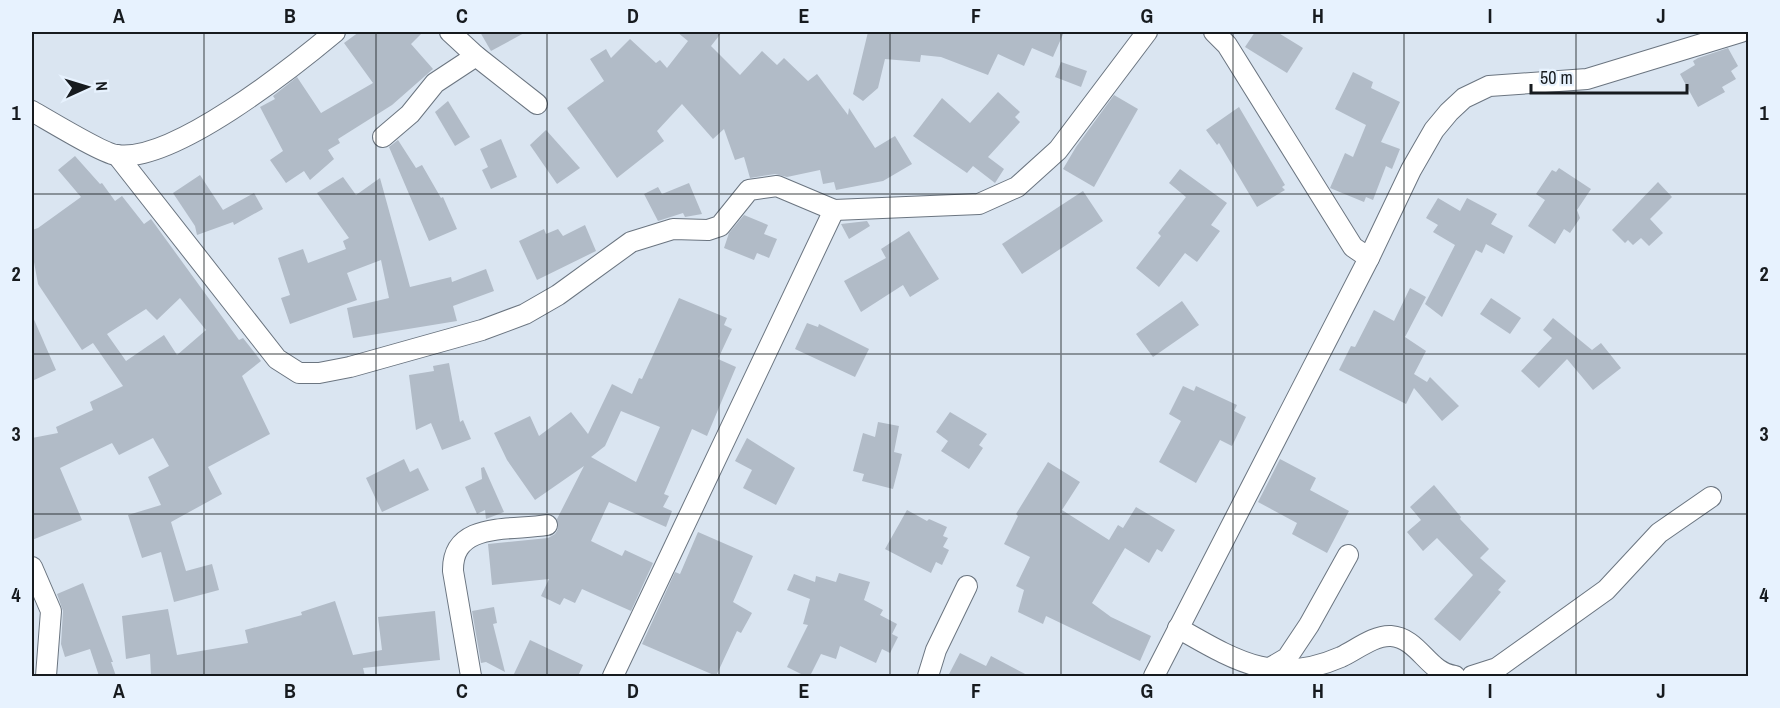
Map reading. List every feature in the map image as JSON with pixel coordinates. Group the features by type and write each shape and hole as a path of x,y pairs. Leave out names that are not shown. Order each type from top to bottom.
{"street":[{"path":"117,156 141,153 202,129 289,71 335,32"},
{"path":"450,32 476,56 537,104"},
{"path":"32,111 117,156 277,359 299,373 350,367 482,330 525,314 558,295 631,242 673,229 708,230 720,226 749,190 777,186 834,210 960,207 979,204 1017,187 1071,135 1096,97 1147,32"},
{"path":"1214,32 1227,45 1353,247 1370,258"},
{"path":"1154,676 1370,258 1411,170 1434,130 1464,98 1489,86 1587,79 1741,32"},
{"path":"383,136 410,114 435,83 476,56"},
{"path":"613,676 834,210"},
{"path":"1472,676 1497,668 1606,590 1659,533 1711,497"},
{"path":"471,676 453,571 453,558 457,548 474,534 547,525"},
{"path":"1268,669 1287,658 1309,625 1348,555"},
{"path":"32,567 51,611 46,676"},
{"path":"928,676 936,650 967,586"},
{"path":"1178,628 1252,666 1299,671 1317,666 1387,636 1402,637 1434,666 1455,676"}],"building":[{"path":"359,32 423,32 411,44 433,69 392,105 338,139 340,143 328,150 334,159 310,180 304,171 286,183 270,160 283,151 260,107 275,99 273,96 297,77 321,113 373,83 344,43"},
{"path":"480,32 526,32 491,51"},
{"path":"677,32 722,32 711,46 740,75 762,51 777,65 784,58 808,81 817,74 848,115 849,108 875,148 895,136 912,164 883,181 836,190 834,182 823,184 820,170 787,177 775,174 750,178 744,157 735,160 724,129 713,139 682,104 657,131 664,141 617,178 567,108 604,81 590,59 606,49 611,58 630,39 656,63 660,60 667,68 688,41"},
{"path":"868,32 1064,32 1053,57 1032,48 1024,66 998,54 988,75 941,57 921,55 920,62 885,59 878,88 863,101 853,94"},
{"path":"1255,32 1277,32 1303,48 1287,73 1245,47"},
{"path":"1728,48 1738,66 1731,71 1736,79 1722,87 1725,92 1698,107 1680,74 1695,65 1693,61 1698,58"},
{"path":"1061,62 1087,71 1081,87 1055,77"},
{"path":"1353,72 1373,82 1371,88 1400,102 1381,142 1400,149 1392,169 1386,166 1373,200 1366,197 1364,202 1330,188 1345,153 1353,157 1366,125 1335,109"},
{"path":"998,92 1020,112 1015,117 1020,122 988,157 1004,169 995,183 973,166 967,173 913,136 942,98 970,123"},
{"path":"1114,95 1138,109 1094,187 1063,169"},
{"path":"448,101 470,137 455,146 435,112"},
{"path":"1239,107 1285,185 1282,187 1285,190 1257,207 1219,143 1217,145 1206,130"},
{"path":"546,130 580,168 557,184 530,145"},
{"path":"501,139 517,177 491,189 482,170 488,167 480,149"},
{"path":"398,140 416,168 422,165 441,198 443,197 457,229 429,241 389,147"},
{"path":"75,156 100,184 102,183 115,201 122,196 144,224 151,219 239,340 243,338 261,361 242,376 270,434 208,467 222,494 171,522 186,571 212,564 219,590 174,602 161,552 142,558 128,515 161,505 148,477 169,466 153,438 119,455 112,443 60,468 82,520 32,540 32,438 58,433 56,427 93,410 90,402 123,386 93,343 82,350 38,284 32,251 32,230 81,197 58,170","holes":["180,298 206,330 177,355 164,335 126,361 107,334 146,309 157,320"]},
{"path":"1559,168 1591,189 1577,210 1580,218 1570,233 1564,229 1555,244 1528,226 1545,200 1536,194 1552,170 1556,172"},
{"path":"1180,169 1227,203 1211,225 1220,231 1197,262 1185,253 1159,287 1136,268 1161,236 1158,233 1186,197 1169,183"},
{"path":"200,175 223,210 254,193 263,209 234,225 233,222 197,235 195,226 173,193"},
{"path":"343,177 356,195 380,178 410,287 451,277 452,282 486,269 494,291 453,306 457,321 353,338 347,308 389,298 381,260 347,273 357,300 290,324 281,298 290,295 278,258 303,249 308,263 346,249 343,241 349,238 317,193"},
{"path":"1658,182 1672,197 1650,219 1663,233 1649,246 1641,238 1633,245 1628,240 1625,243 1612,230"},
{"path":"689,183 702,214 685,217 683,213 658,221 644,194 658,187 662,194"},
{"path":"1083,191 1103,221 1022,274 1002,244"},
{"path":"1438,198 1460,211 1467,198 1497,214 1491,224 1513,236 1504,254 1486,244 1482,253 1476,250 1442,317 1425,304 1455,245 1433,232 1438,225 1426,218"},
{"path":"744,215 768,225 764,234 777,239 769,258 757,253 754,260 724,248 729,233"},
{"path":"867,221 870,226 849,239 841,224"},
{"path":"585,225 596,251 537,280 519,241 544,229 546,234 558,229 563,236"},
{"path":"909,231 939,279 910,297 903,285 861,312 844,281 886,258 881,249"},
{"path":"1410,288 1426,297 1405,337 1426,351 1414,374 1427,382 1430,377 1459,406 1442,421 1414,388 1406,404 1339,370 1351,346 1355,347 1374,310 1394,321"},
{"path":"679,298 727,318 724,325 732,329 718,359 736,367 707,436 692,429 664,494 669,496 663,507 672,511 666,527 609,502 591,541 622,556 625,550 653,563 631,611 582,589 575,603 564,598 560,605 541,596 549,579 492,585 488,544 548,538 555,534 558,529 557,519 584,466 535,500 507,460 494,433 530,416 539,436 571,412 588,434 612,384 632,394 639,378 642,379","holes":["621,411 660,427 636,482 591,457 605,446"]},
{"path":"1491,298 1521,318 1510,334 1480,314"},
{"path":"1182,301 1199,325 1153,357 1136,334"},
{"path":"32,315 56,370 32,381"},
{"path":"1553,318 1592,350 1601,343 1621,368 1593,390 1567,359 1539,388 1521,371 1552,338 1543,330"},
{"path":"807,323 818,327 819,324 869,349 855,377 795,349"},
{"path":"449,363 460,422 463,420 471,439 442,450 431,423 416,430 409,375 434,371 433,366"},
{"path":"1183,386 1194,391 1196,386 1237,405 1234,411 1246,417 1232,446 1220,440 1196,483 1159,462 1181,421 1169,414"},
{"path":"950,412 987,434 979,445 983,448 969,469 941,451 948,441 936,432"},
{"path":"878,422 899,426 894,452 902,454 893,489 862,481 864,474 853,471 863,433 875,437"},
{"path":"747,438 795,468 776,505 743,488 752,470 735,461"},
{"path":"404,459 410,472 418,468 429,490 382,512 366,478"},
{"path":"1280,459 1316,478 1310,490 1349,511 1327,553 1292,534 1297,523 1258,502"},
{"path":"1048,462 1080,482 1062,510 1109,540 1118,525 1123,528 1136,507 1175,530 1162,552 1157,549 1149,563 1125,548 1092,603 1111,617 1151,636 1140,661 1046,616 1043,624 1018,612 1024,590 1016,586 1030,557 1004,544 1018,516 1016,514"},
{"path":"484,467 504,512 486,519 485,510 477,514 465,487 482,479 481,468"},
{"path":"1434,485 1461,517 1460,519 1489,549 1480,558 1506,581 1498,590 1501,592 1460,641 1434,619 1473,575 1437,538 1423,551 1407,532 1421,520 1410,507"},
{"path":"907,510 927,521 929,519 947,527 943,536 948,538 943,547 949,550 942,565 936,562 931,573 885,549"},
{"path":"698,532 753,556 733,602 752,613 741,633 737,631 716,676 642,644 675,572 680,574"},
{"path":"839,573 870,582 864,600 883,610 880,615 897,624 892,634 898,637 890,653 882,649 876,663 840,646 836,659 821,654 810,676 805,676 787,667 808,625 803,624 810,599 787,590 794,574 815,582 816,576 836,582"},
{"path":"83,583 113,662 111,662 116,676 99,676 90,649 65,657 61,644 63,611 57,594"},
{"path":"335,601 353,655 382,650 378,617 435,611 440,660 363,668 365,676 151,676 150,654 126,659 122,616 168,609 177,655 248,643 245,630 302,615 301,612"},
{"path":"494,607 497,623 493,624 505,672 486,662 481,663 472,611"},
{"path":"530,640 583,665 578,676 513,676"},
{"path":"960,653 986,666 991,656 1029,676 948,676"}]}
